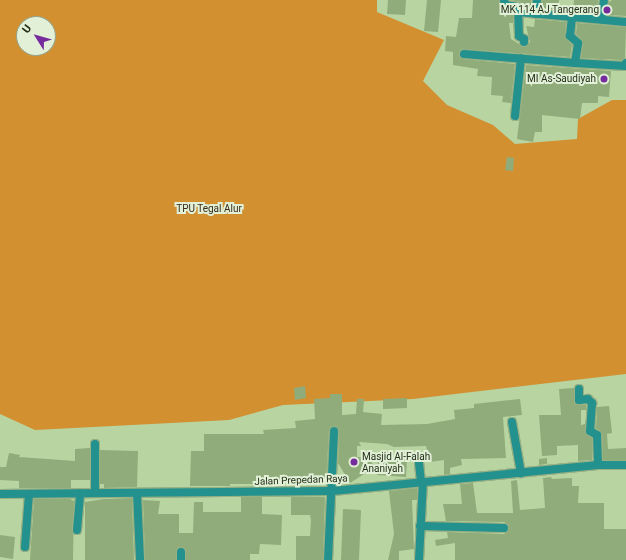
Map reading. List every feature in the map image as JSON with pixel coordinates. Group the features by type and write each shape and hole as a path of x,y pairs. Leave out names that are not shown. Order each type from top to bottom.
{"street":[{"path":"504,0 505,5 517,6 519,36 524,39 524,42"},
{"path":"536,14 537,0"},
{"path":"602,18 604,0"},
{"path":"518,12 602,18 626,22"},
{"path":"572,16 570,36 578,43 575,62"},
{"path":"464,54 626,66 626,63"},
{"path":"515,116 522,58"},
{"path":"578,389 579,400 588,399 592,403 590,431 597,435 598,465"},
{"path":"512,422 521,473"},
{"path":"328,560 333,491 334,431"},
{"path":"95,444 95,494"},
{"path":"419,462 422,482 419,560"},
{"name":"Jalan Prepedan Raya","path":"0,494 333,491 598,465 626,465"},
{"path":"77,530 80,493"},
{"path":"137,493 140,560"},
{"path":"25,547 29,494"},
{"path":"420,526 504,528"}],"green space":[{"name":"TPU Tegal Alur","path":"0,0 377,0 377,12 444,40 423,81 447,105 493,125 515,144 577,139 578,119 612,100 626,100 626,374 413,399 283,405 229,420 35,430 0,414"}],"building":[{"path":"388,0 406,0 405,15 387,14"},
{"path":"427,0 441,0 438,32 424,31"},
{"path":"473,0 499,0 502,9 513,12 513,23 509,23 511,39 524,47 530,42 526,26 534,27 535,19 566,22 565,38 572,45 570,57 461,49 459,54 463,59 515,64 511,103 502,102 503,96 491,95 492,77 477,76 478,69 453,65 453,52 445,51 446,36 456,37 459,18 472,18"},
{"path":"510,0 531,0 531,8 524,7 521,2"},
{"path":"542,0 559,0 558,10 542,9"},
{"path":"574,0 598,0 597,14 573,11"},
{"path":"612,0 626,0 626,16 608,15 609,2"},
{"path":"577,23 626,27 625,58 621,60 581,58 583,41 576,34"},
{"path":"526,65 611,71 609,97 598,96 598,103 582,103 580,119 542,115 542,132 535,132 533,142 517,139"},
{"path":"507,157 514,158 513,171 505,170"},
{"path":"305,386 306,398 295,400 294,388"},
{"path":"574,388 575,403 586,405 586,410 581,410 581,425 585,424 585,433 592,438 592,460 578,461 578,445 557,446 557,455 542,456 539,415 561,415 559,389"},
{"path":"330,394 342,394 342,415 356,414 357,399 364,399 363,412 382,414 381,425 427,424 455,419 454,410 474,408 474,404 520,399 522,415 503,417 506,458 461,459 462,465 450,468 450,474 444,475 444,460 430,462 426,446 394,447 387,444 359,442 361,446 357,446 357,457 368,458 375,467 350,483 338,463 339,431 334,426 329,431 326,483 263,481 263,484 190,486 191,451 204,451 204,434 264,434 263,430 296,428 295,421 315,419 314,399 330,398"},
{"path":"407,398 407,408 383,409 383,399"},
{"path":"609,406 612,433 607,434 608,449 626,448 626,460 603,460 602,434 596,428 597,407"},
{"path":"90,448 90,480 71,480 71,488 19,488 19,481 0,480 0,467 6,467 9,453 20,455 19,457 75,461 75,449"},
{"path":"100,450 138,451 137,487 104,488 104,484 100,484"},
{"path":"378,458 407,460 406,477 377,475"},
{"path":"547,458 547,464 539,465 539,459"},
{"path":"551,477 552,479 572,478 572,486 579,486 578,503 604,503 604,529 626,529 626,560 455,560 455,543 436,546 435,540 448,538 447,532 504,534 509,530 509,525 504,522 446,521 443,504 462,504 460,484 473,483 477,513 513,513 511,481 517,480 520,510 545,508 543,478"},
{"path":"417,488 417,500 412,500 414,549 399,551 399,560 388,560 394,534 389,491"},
{"path":"241,497 262,497 262,514 282,515 281,545 260,544 259,554 250,554 250,560 186,560 186,550 181,547 176,550 176,560 145,560 143,500 160,501 158,514 179,514 179,533 193,533 194,502 203,502 203,512 241,512"},
{"path":"291,497 325,497 323,560 296,560 296,536 310,536 311,520 310,515 291,515"},
{"path":"132,498 134,560 85,560 85,502 104,499"},
{"path":"34,499 70,499 74,501 73,560 30,560"},
{"path":"343,509 361,510 359,560 341,560"},
{"path":"0,535 15,537 13,559 0,557"}],"place":[{"name":"MK 114 AJ Tangerang","path":"607,10"},
{"name":"MI As-Saudiyah","path":"604,79"},
{"name":"Masjid Al-Falah Ananiyah","path":"354,462"}]}
